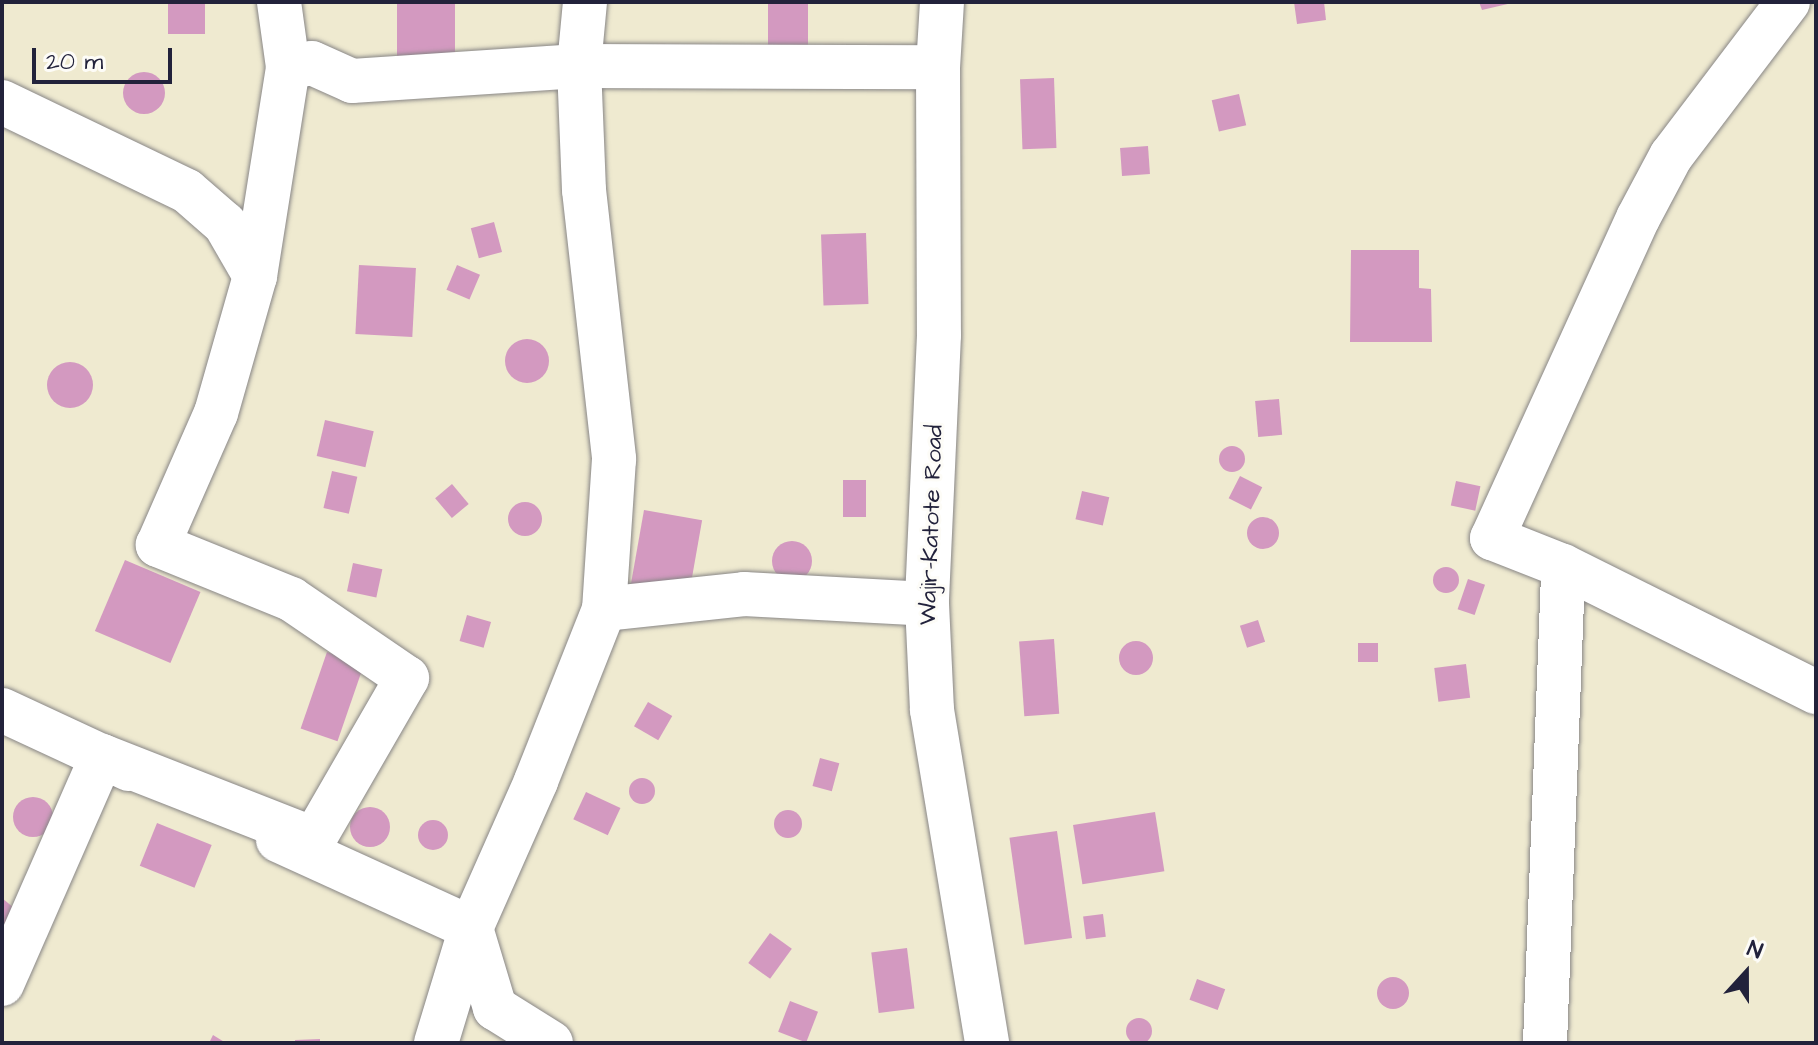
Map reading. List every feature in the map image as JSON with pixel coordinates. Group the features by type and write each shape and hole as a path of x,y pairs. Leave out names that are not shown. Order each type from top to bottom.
{"street":[{"path":"102,756 314,839 407,678 291,599 158,545 216,413 255,276 288,67 279,2"},
{"path":"436,1043 471,928 536,781 604,609 614,459 584,190 579,66 585,2"},
{"name":"Wajir-Katote Road","path":"942,2 938,67 939,335 927,604 932,710 987,1043"},
{"path":"1788,2 1671,156 1638,218 1492,538 1563,566 1816,692"},
{"path":"288,67 312,63 352,81 579,66 938,67"},
{"path":"2,102 187,191 225,224 255,276"},
{"path":"1545,1043 1563,566"},
{"path":"604,609 744,594 927,604"},
{"path":"2,710 471,928 495,1008 551,1043"},
{"path":"2,984 102,756"}],"building":[{"path":"168,2 205,2 205,34 168,34"},
{"path":"397,2 455,2 455,61 397,61"},
{"path":"768,2 808,2 808,47 768,47"},
{"path":"1294,2 1324,2 1326,20 1297,24"},
{"path":"1479,2 1512,2 1512,3 1482,10"},
{"path":"144,72 159,78 165,93 159,108 144,114 129,108 123,93 129,78"},
{"path":"1054,78 1056,148 1022,149 1020,79"},
{"path":"1239,94 1246,125 1219,131 1212,100"},
{"path":"1148,146 1150,174 1122,176 1120,148"},
{"path":"494,222 502,252 479,258 471,228"},
{"path":"866,233 868,304 824,306 821,235"},
{"path":"1351,250 1419,250 1419,288 1431,289 1432,342 1350,342"},
{"path":"359,265 416,268 412,337 355,334"},
{"path":"457,265 480,275 469,300 446,290"},
{"path":"527,339 542,346 549,361 542,376 527,383 512,376 505,361 512,346"},
{"path":"70,362 86,369 93,385 86,401 70,408 54,401 47,385 54,369"},
{"path":"1279,399 1282,435 1258,437 1255,401"},
{"path":"325,420 374,431 365,467 317,456"},
{"path":"1232,446 1241,450 1245,459 1241,468 1232,472 1223,468 1219,459 1223,450"},
{"path":"332,471 357,477 349,514 323,508"},
{"path":"1240,476 1262,487 1251,510 1229,498"},
{"path":"843,480 866,480 866,517 843,517"},
{"path":"1456,481 1480,486 1475,511 1451,505"},
{"path":"452,484 469,504 452,518 435,498"},
{"path":"1082,491 1109,497 1103,526 1075,519"},
{"path":"525,502 537,507 542,519 537,531 525,536 513,531 508,519 513,507"},
{"path":"644,510 702,520 689,595 631,585"},
{"path":"1263,517 1274,522 1279,533 1274,544 1263,549 1252,544 1247,533 1252,522"},
{"path":"792,541 806,547 812,561 806,575 792,581 778,575 772,561 778,547"},
{"path":"125,560 200,592 170,663 95,631"},
{"path":"353,563 382,569 376,598 347,591"},
{"path":"1446,567 1455,571 1459,580 1455,589 1446,593 1437,589 1433,580 1437,571"},
{"path":"1468,579 1485,585 1475,615 1458,609"},
{"path":"467,615 491,622 484,648 460,641"},
{"path":"1258,620 1265,642 1247,648 1240,626"},
{"path":"1054,639 1059,714 1024,716 1019,641"},
{"path":"1136,641 1148,646 1153,658 1148,670 1136,675 1124,670 1119,658 1124,646"},
{"path":"1358,643 1378,643 1378,662 1358,662"},
{"path":"327,652 364,665 338,741 301,729"},
{"path":"1466,664 1470,698 1438,702 1434,668"},
{"path":"648,702 672,716 658,740 634,726"},
{"path":"820,758 839,763 832,791 812,786"},
{"path":"642,778 652,781 655,791 652,801 642,804 632,801 629,791 632,781"},
{"path":"586,792 620,808 608,835 573,819"},
{"path":"33,797 47,803 53,817 47,831 33,837 19,831 13,817 19,803"},
{"path":"370,807 384,813 390,827 384,841 370,847 356,841 350,827 356,813"},
{"path":"788,810 798,814 802,824 798,834 788,838 778,834 774,824 778,814"},
{"path":"1155,812 1164,871 1082,884 1073,825"},
{"path":"433,820 444,824 448,835 444,846 433,850 422,846 418,835 422,824"},
{"path":"157,823 212,845 194,888 140,866"},
{"path":"1057,831 1072,938 1024,945 1009,838"},
{"path":"2,898 14,908 2,934"},
{"path":"1103,914 1106,937 1086,939 1083,916"},
{"path":"770,933 792,949 770,979 748,963"},
{"path":"907,948 914,1009 879,1013 871,952"},
{"path":"1393,977 1404,982 1409,993 1404,1004 1393,1009 1382,1004 1377,993 1382,982"},
{"path":"1197,979 1225,989 1218,1010 1189,1000"},
{"path":"790,1001 818,1012 806,1043 778,1032"},
{"path":"1139,1018 1148,1022 1152,1031 1148,1040 1139,1044 1130,1040 1126,1031 1130,1022"},
{"path":"213,1035 226,1043 209,1043"},
{"path":"320,1039 320,1043 295,1043 295,1040"}]}
